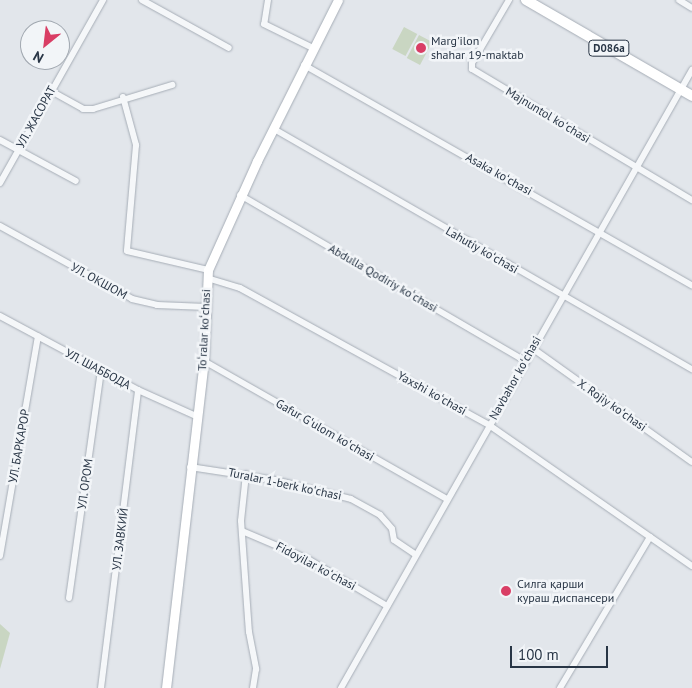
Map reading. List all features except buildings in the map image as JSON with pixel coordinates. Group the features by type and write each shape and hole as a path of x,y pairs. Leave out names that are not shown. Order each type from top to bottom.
{"main road":[{"name":"Toʻralar koʻchasi","path":"166,688 190,467 204,361 207,274 240,195 338,0"},
{"name":"D086a","path":"526,0 692,96"}],"street":[{"name":"УЛ. ЖАСОРАТ","path":"0,183 103,0"},
{"path":"142,0 229,48"},
{"path":"268,0 264,24 313,48"},
{"name":"Majnuntol koʻchasi","path":"509,0 472,63 472,69 692,200"},
{"path":"679,0 692,8"},
{"name":"Asaka koʻchasi","path":"304,66 600,231 692,285"},
{"name":"Navbahor koʻchasi","path":"341,688 532,348 692,70"},
{"path":"52,91 83,109 92,109 123,97 172,85"},
{"name":"Yaxshi koʻchasi","path":"123,97 136,145 127,251 207,274 240,288 490,425 692,566"},
{"name":"Lahutiy koʻchasi","path":"274,129 692,369"},
{"path":"0,140 76,181"},
{"name":"Abdulla Qodiriy koʻchasi","path":"240,195 525,361"},
{"name":"УЛ. ОКШОМ","path":"0,226 132,299 158,305 206,307"},
{"name":"УЛ. ШАББОДА","path":"0,316 138,390 198,416"},
{"name":"УЛ. БАРКАРОР","path":"0,556 38,336"},
{"name":"X. Rojiy koʻchasi","path":"532,348 692,462"},
{"name":"Gafur Gʻulom koʻchasi","path":"204,361 447,499"},
{"name":"УЛ. ОРОМ","path":"69,598 101,371"},
{"name":"УЛ. ЗАВКИЙ","path":"101,688 138,390"},
{"name":"Turalar 1-berk koʻchasi","path":"190,467 246,474 351,498 380,516 392,529 394,540 415,554"},
{"path":"246,474 242,531 249,632 256,669 253,688"},
{"name":"Fidoyilar koʻchasi","path":"242,531 308,560 387,606"},
{"path":"560,688 650,537"}],"green space":[{"path":"404,27 417,34 406,56 392,49"},
{"path":"419,35 432,42 420,65 407,58"},
{"path":"0,624 10,633 0,669"}],"place":[{"name":"Marg'ilon shahar 19-maktab","path":"421,48"},
{"name":"Силга қарши кураш диспансери","path":"506,591"}]}
